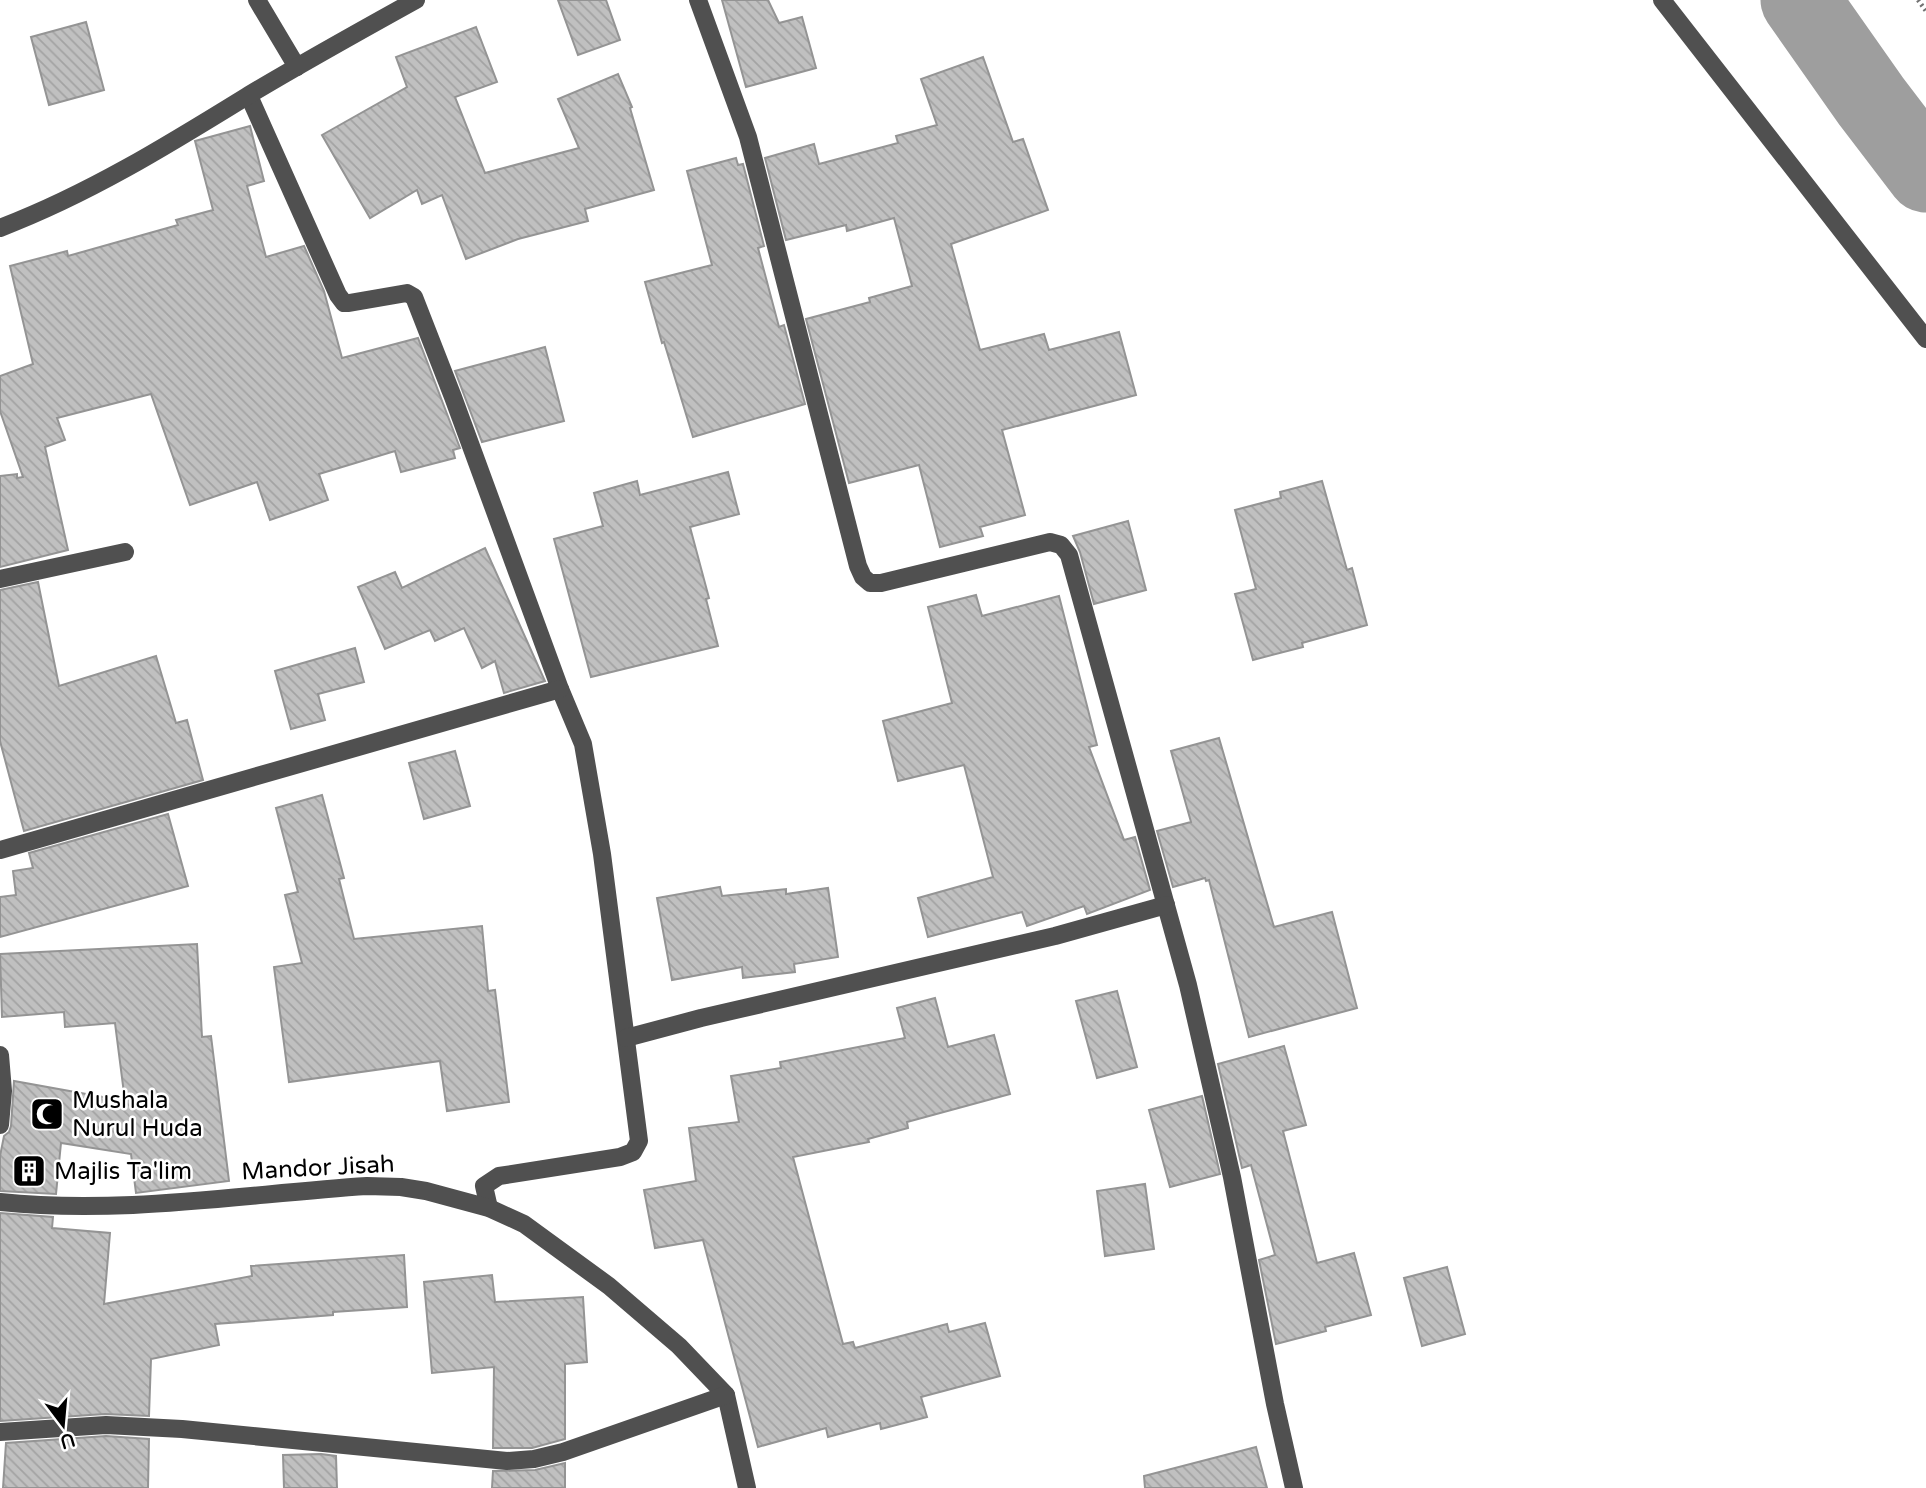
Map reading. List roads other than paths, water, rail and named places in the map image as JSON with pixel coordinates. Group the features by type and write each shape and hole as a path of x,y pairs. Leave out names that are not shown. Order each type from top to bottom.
{"street":[{"path":"257,0 297,67"},
{"path":"0,229 94,187 416,0"},
{"path":"698,0 748,137 860,571 866,581 876,584 1050,541 1061,545 1072,562 1188,985 1232,1177 1275,1404 1294,1488"},
{"path":"1662,0 1926,339"},
{"path":"249,96 338,295 344,303 407,293 414,298 583,744 602,854 639,1141 633,1152 620,1157 499,1176 484,1186 489,1208"},
{"path":"0,579 125,552"},
{"path":"0,850 560,689"},
{"path":"626,1038 701,1018 1055,936 1166,905"},
{"path":"0,1055 3,1091 0,1125"},
{"name":"Mandor Jisah","path":"0,1202 74,1206 119,1205 367,1186 426,1191 489,1208 524,1224 609,1286 679,1346 726,1395"},
{"path":"0,1432 106,1425 169,1428 522,1461 574,1448 726,1395 747,1488"}],"waterway":[{"path":"1800,0 1926,173"}],"place":[{"name":"Mushala Nurul Huda","path":"47,1114"},
{"name":"Majlis Ta'lim","path":"29,1171"}]}
